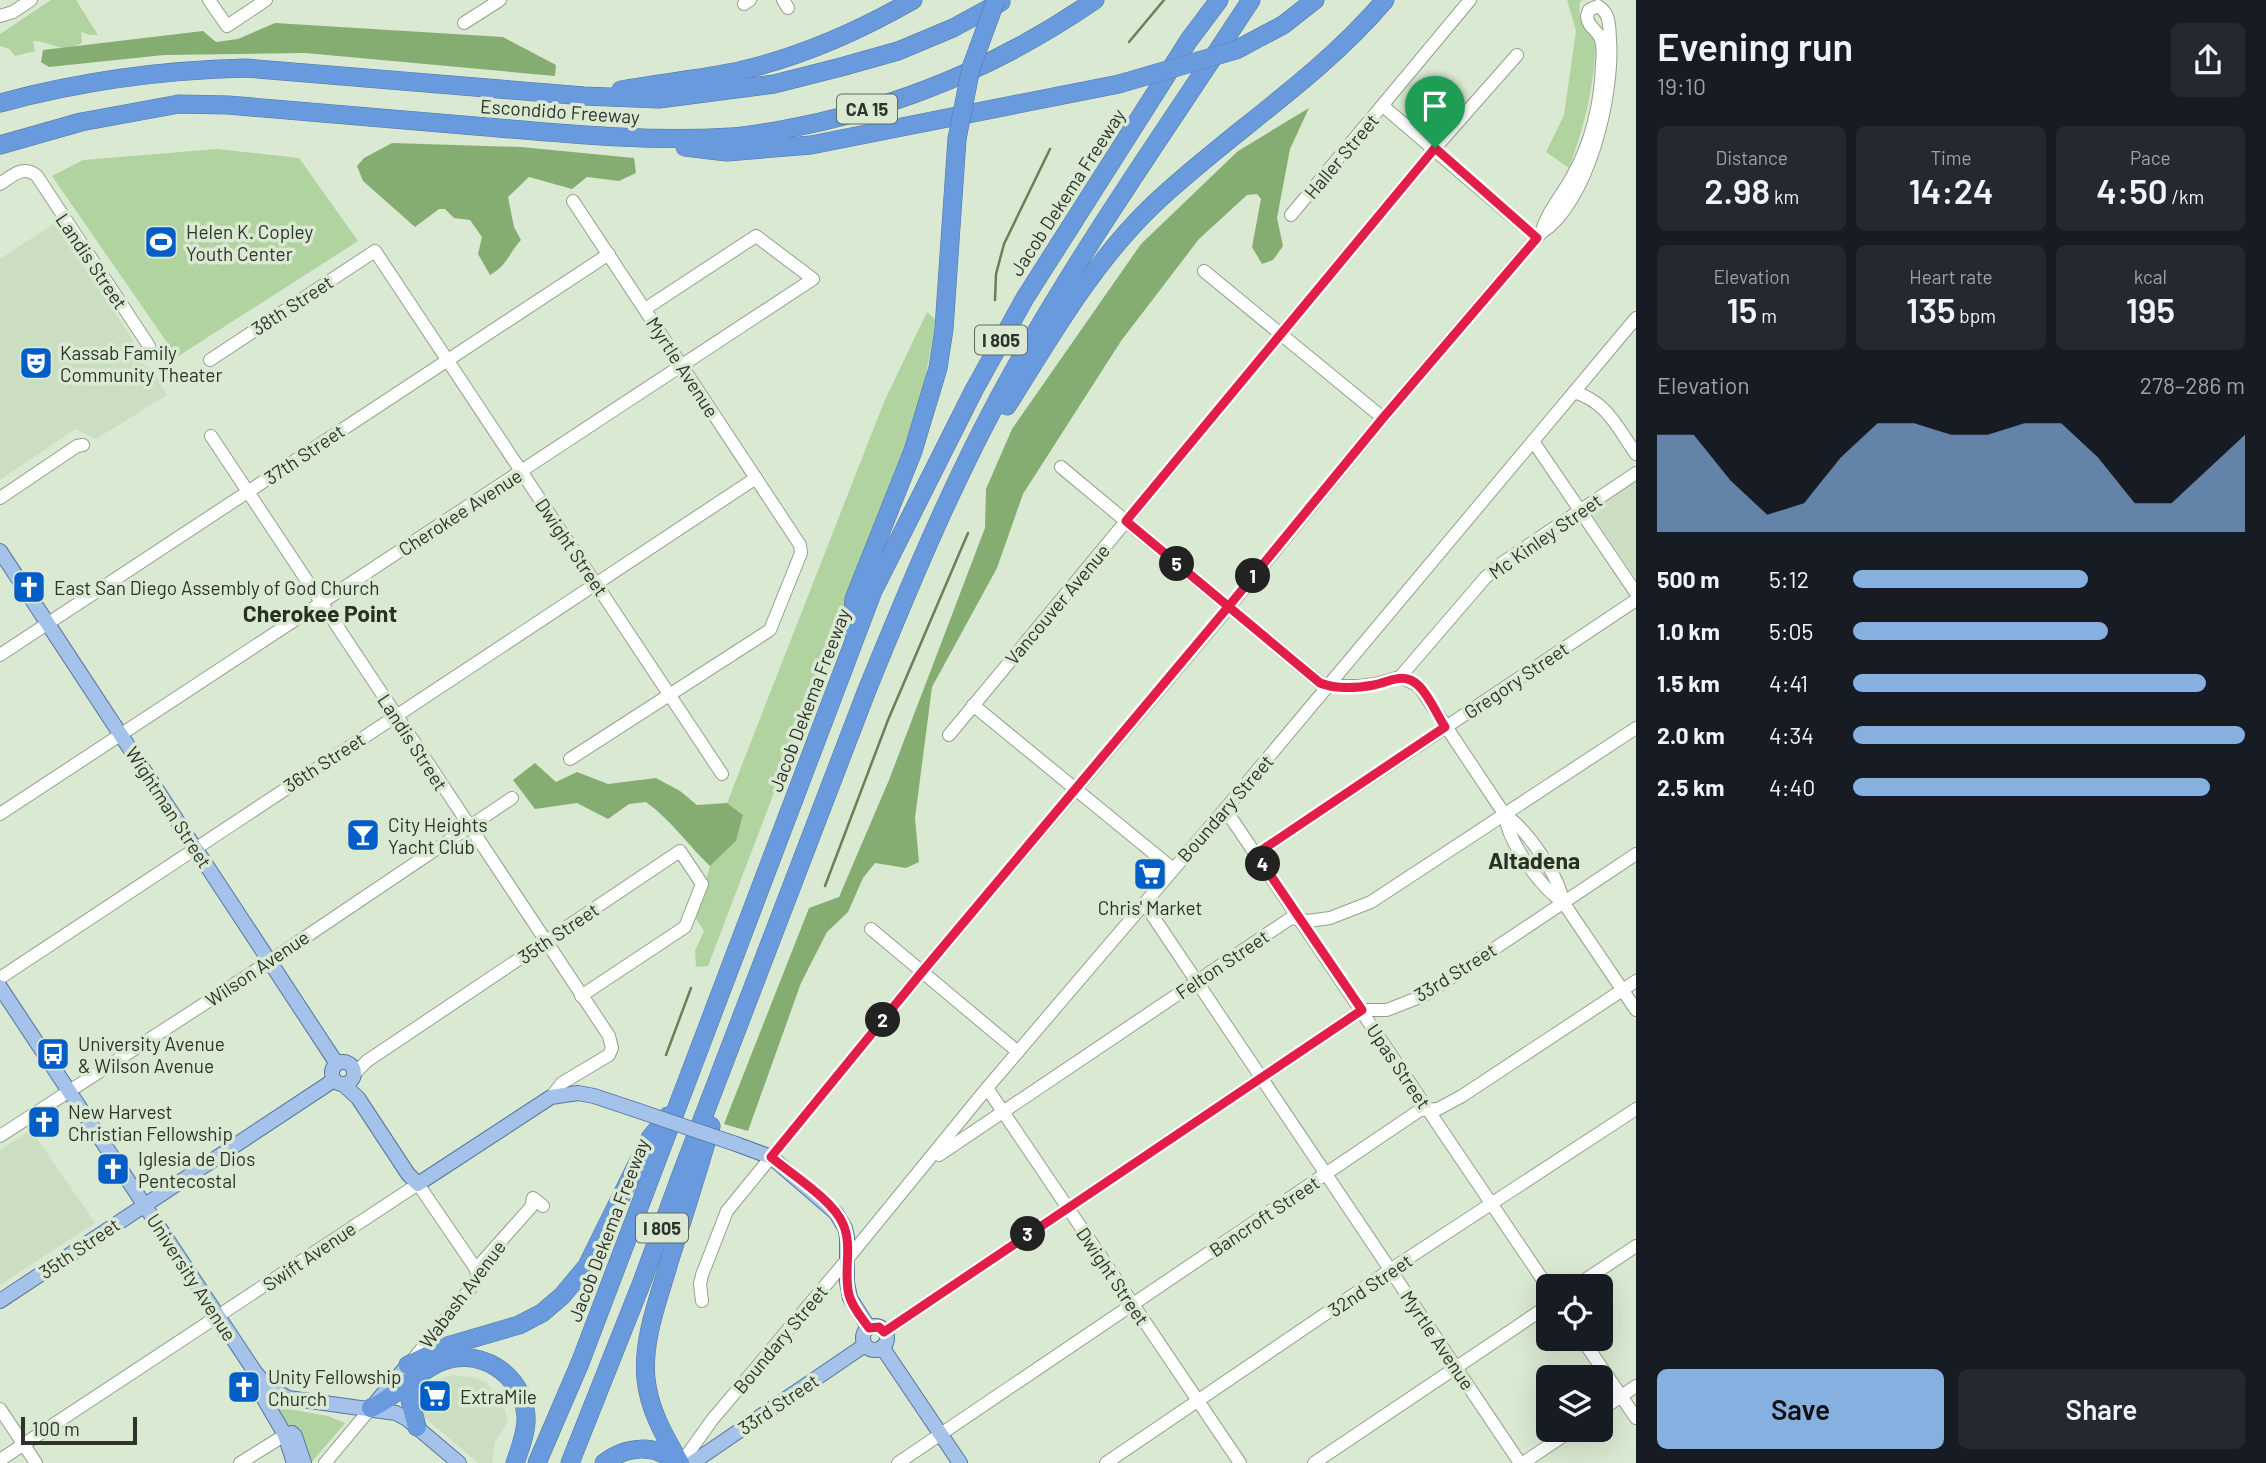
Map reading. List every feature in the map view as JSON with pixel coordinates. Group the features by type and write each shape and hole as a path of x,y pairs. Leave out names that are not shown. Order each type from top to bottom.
{"highway":[{"path":"584,96 740,70 806,50 866,26 913,0"},
{"path":"848,657 854,599 913,451 938,368 944,329 957,139 971,68 996,0"},
{"name":"Escondido Freeway","path":"0,103 54,89 126,76 192,69 246,68 584,96 659,99 774,84 898,51 953,28 1004,0"},
{"name":"Escondido Freeway","path":"0,145 81,122 179,104 228,105 615,138 732,137 792,128 851,114 914,94 995,61 1055,27 1095,0"},
{"name":"Jacob Dekema Freeway","path":"537,1463 580,1363 873,591 902,528 1024,298 1189,40 1219,0"},
{"name":"I 805","path":"569,1463 642,1282 867,690 932,537 986,422 1057,296 1251,0"},
{"path":"615,138 727,152 811,145 1119,84 1236,50 1283,25 1315,0"},
{"path":"932,537 997,422 1046,344 1095,270 1125,234 1185,176 1348,40 1385,0"},
{"path":"678,1463 661,1430 649,1396 645,1359 648,1338 751,991"},
{"path":"371,1408 389,1399 414,1370 447,1346 519,1325 542,1313 562,1296 587,1266 650,1138 677,1105"},
{"path":"414,1370 457,1357 479,1359 501,1369 519,1391 526,1417 515,1463"},
{"path":"414,1370 410,1399 416,1427"},
{"path":"638,1450 650,1454 656,1463"},
{"path":"604,1463 616,1454 655,1450 678,1463"}],"main road":[{"name":"Wightman Street","path":"0,551 346,1074 358,1098 408,1174 418,1184"},
{"name":"University Avenue","path":"0,987 218,1317 266,1385 288,1398 396,1413 460,1463"},
{"name":"35th Street","path":"0,1301 346,1074"},
{"path":"551,1097 578,1093 639,1111 771,1157 836,1213 845,1228 850,1298 869,1328"},
{"name":"Swift Avenue","path":"418,1184 551,1097"},
{"path":"879,1327 884,1332 886,1340 882,1347 873,1350 865,1345 863,1335 869,1328 879,1327"},
{"name":"33rd Street","path":"692,1463 865,1345"},
{"path":"882,1347 960,1463"},
{"path":"255,1372 254,1382 285,1435 294,1463"},
{"path":"285,1435 292,1433 295,1436 304,1463"}],"street":[{"path":"0,15 19,0"},
{"path":"0,15 13,12 31,0"},
{"path":"209,0 227,26 266,0"},
{"path":"464,23 498,0"},
{"name":"Haller Street","path":"1291,215 1470,0"},
{"path":"702,1301 702,1275 727,1211 1383,418 1539,236 1553,225 1581,180 1605,109 1611,54 1608,16 1598,6 1589,10 1587,16 1590,28 1601,38 1602,65 1595,117 1586,150 1572,178 1545,217 1539,236"},
{"name":"Vancouver Avenue","path":"948,735 1435,148 1517,55"},
{"path":"1383,106 1539,236"},
{"name":"Landis Street","path":"0,184 23,170 37,176 149,346"},
{"name":"Myrtle Avenue","path":"573,201 800,545 801,553 770,630 670,695"},
{"name":"Cherokee Avenue","path":"0,814 813,279 756,236 645,309"},
{"name":"Dwight Street","path":"375,251 722,774"},
{"name":"38th Street","path":"209,360 375,251"},
{"name":"37th Street","path":"0,655 608,254"},
{"path":"1204,271 1383,418"},
{"name":"Boundary Street","path":"685,1463 687,1455 712,1420 987,1088 1225,809 1636,318"},
{"path":"1574,391 1603,407 1636,454"},
{"name":"Landis Street","path":"211,436 608,1036 612,1048"},
{"path":"1534,441 1636,593"},
{"path":"0,498 77,446 83,446"},
{"path":"1061,467 1320,683 1328,686 1376,684 1400,677 1419,686 1504,815 1520,827 1540,855 1557,881 1563,902 1636,1010"},
{"name":"Mc Kinley Street","path":"1400,677 1485,578 1502,563 1636,473"},
{"name":"36th Street","path":"0,978 755,478"},
{"name":"Gregory Street","path":"1256,854 1636,600"},
{"path":"570,759 670,695"},
{"path":"973,705 1173,869"},
{"name":"Felton Street","path":"925,1165 1291,918 1308,921 1330,918 1371,902 1636,728"},
{"name":"Wilson Avenue","path":"0,1136 269,961 512,798"},
{"name":"Upas Street","path":"1225,809 1539,1274"},
{"name":"35th Street","path":"346,1074 680,851 702,884 685,927 581,996"},
{"name":"33rd Street","path":"1362,1010 1387,1010 1425,995 1636,854"},
{"name":"Myrtle Avenue","path":"1144,903 1522,1463"},
{"path":"871,929 1018,1052"},
{"name":"Bancroft Street","path":"898,1463 1420,1111 1438,1110 1462,1096 1636,981"},
{"path":"884,1332 1362,1010"},
{"path":"1382,1041 1381,1022 1387,1010"},
{"name":"Swift Avenue","path":"551,1097 562,1083 585,1067 604,1060 612,1048"},
{"name":"Dwight Street","path":"987,1088 1240,1463"},
{"name":"32nd Street","path":"1106,1463 1391,1270 1636,1109"},
{"name":"Swift Avenue","path":"0,1460 418,1184"},
{"name":"Wightman Street","path":"418,1184 476,1269"},
{"name":"Wabash Avenue","path":"414,1370 474,1284 476,1269 531,1207 533,1198 543,1206"},
{"path":"1594,1274 1636,1246"},
{"path":"1314,1463 1536,1314"},
{"path":"1590,1351 1636,1418"},
{"path":"1613,1402 1636,1386"},
{"path":"325,1463 371,1408"},
{"path":"0,1409 36,1463"},
{"path":"240,1463 285,1435"},
{"path":"1522,1463 1554,1442"}],"shaded area":[{"path":"55,223 132,338 144,365 152,369 167,395 96,439 75,429 0,480 0,259"},
{"path":"1636,481 1636,579 1590,511"},
{"path":"31,1130 95,1223 0,1285 0,1150"},
{"path":"454,1375 485,1382 502,1402 508,1421 495,1442 492,1463 478,1463 422,1415 419,1401 424,1387 437,1379"}],"green space":[{"path":"51,0 76,0 98,35 81,32 82,43 68,48 33,41 35,51 15,56 9,49 0,46 0,34"},
{"path":"1567,0 1583,0 1580,2 1580,19 1587,32 1596,40 1588,105 1569,168 1546,152 1564,115 1576,31"},
{"path":"275,23 503,37 556,65 555,76 305,53 164,55 49,67 41,62 43,50 203,31 216,42 238,39"},
{"path":"1309,108 1290,149 1277,218 1283,246 1273,260 1262,264 1252,247 1261,199 1257,194 1247,195 1199,239 1121,341 1023,494 997,568 932,687 915,818 919,862 906,868 875,863 863,878 848,912 827,932 801,983 748,1131 724,1124 809,908 839,897 889,780 985,528 986,489 1012,429 1141,244 1238,151"},
{"path":"392,143 521,147 634,158 636,173 619,181 587,177 572,189 529,177 508,197 514,227 521,240 504,263 490,275 478,254 482,237 470,220 454,218 445,209 439,209 415,227 363,181 357,166 364,158"},
{"path":"217,149 299,158 358,241 177,357 52,176 83,160"},
{"path":"927,312 936,320 919,412 708,966 696,967 695,951 704,931 695,917 710,866 736,841 743,815 727,803 884,402"},
{"path":"535,763 556,782 577,772 608,784 656,778 680,791 697,805 727,803 743,815 736,841 710,866 664,817 646,802 629,804 608,819 577,803 535,809 513,780"},
{"path":"277,1407 328,1416 345,1423 311,1463 303,1437 282,1421"}],"waterway":[{"path":"1129,42 1164,0"},
{"path":"995,300 996,274 1004,244 1050,149"},
{"path":"825,886 888,720 968,533"},
{"path":"666,1055 691,988"}],"place":[{"name":"Helen K. Copley Youth Center","path":"161,242"},
{"name":"Kassab Family Community Theater","path":"36,363"},
{"name":"East San Diego Assembly of God Church","path":"29,587"},
{"name":"City Heights Yacht Club","path":"363,835"},
{"name":"Chris' Market","path":"1150,874"},
{"name":"University Avenue & Wilson Avenue","path":"53,1054"},
{"name":"New Harvest Christian Fellowship","path":"44,1122"},
{"name":"Iglesia de Dios Pentecostal","path":"113,1169"},
{"name":"Unity Fellowship Church","path":"244,1387"},
{"name":"ExtraMile","path":"435,1396"}],"district":[{"name":"Cherokee Point","path":"320,613"},
{"name":"Altadena","path":"1534,860"}],"route":[{"path":"1435,148 1126,521 1228,607 1320,683 1328,686 1359,686 1376,684 1391,678 1410,680 1419,686 1445,727 1256,854 1362,1010 884,1332 879,1327 869,1328 850,1298 847,1282 847,1237 841,1220 821,1198 771,1157 922,972 1228,607 1383,418 1537,238 1435,148"}]}
